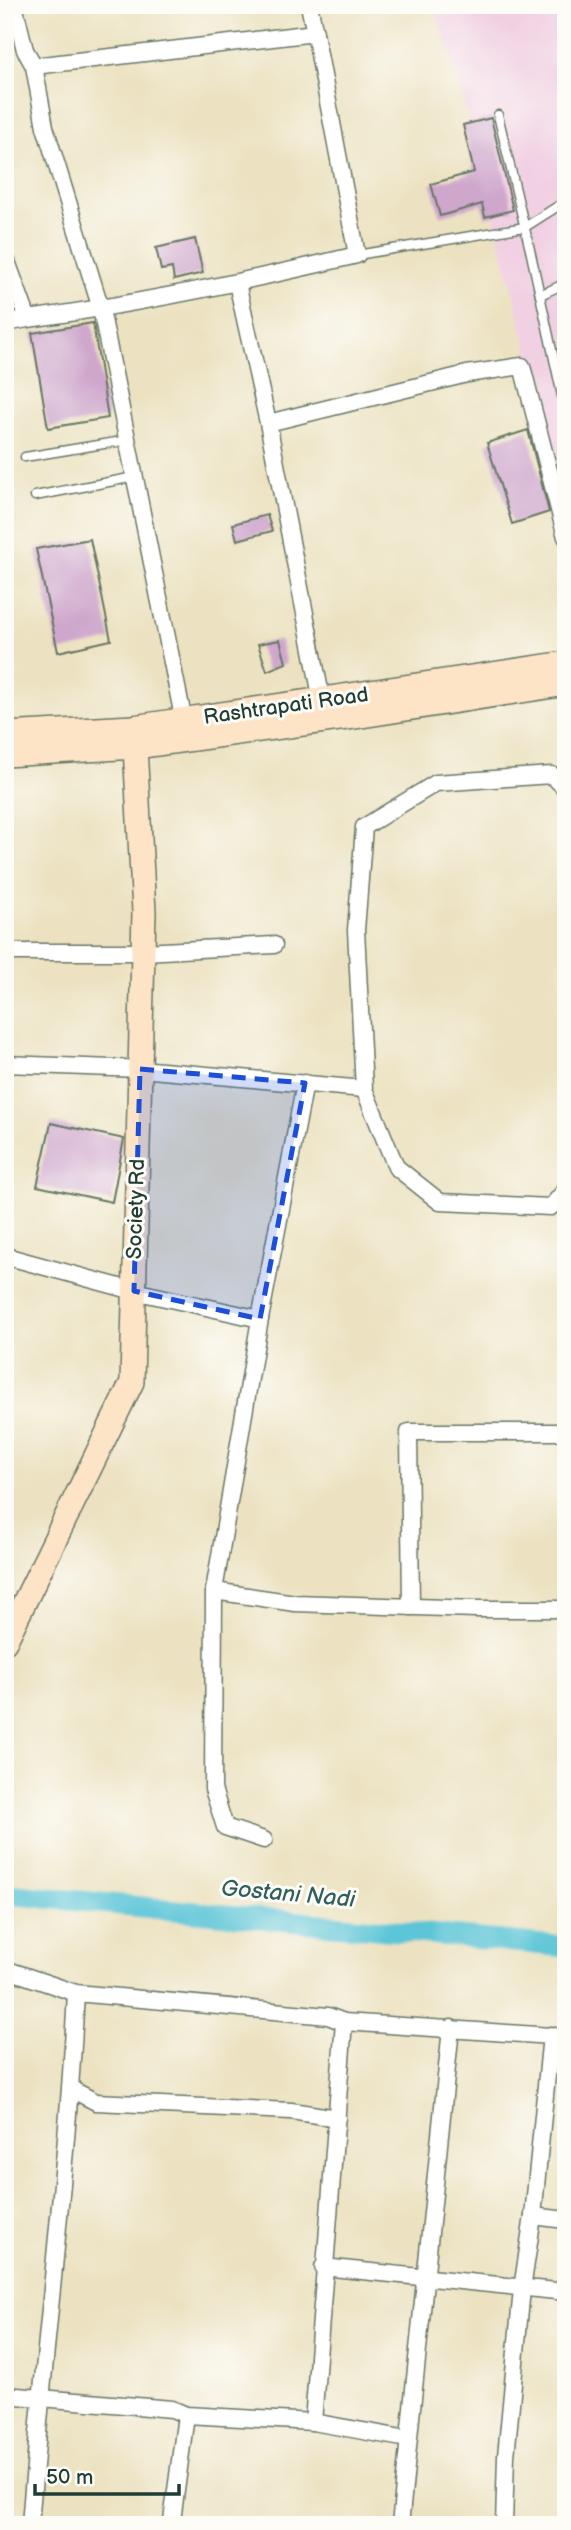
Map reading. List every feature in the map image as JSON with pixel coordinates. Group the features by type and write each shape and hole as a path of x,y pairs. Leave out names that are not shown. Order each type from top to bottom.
{"street":[{"path":"14,5 25,50 34,66 45,128 102,309 186,730"},
{"path":"5,323 102,309 357,256 309,5"},
{"path":"34,66 315,33"},
{"path":"5,256 28,319"},
{"path":"237,283 268,423 322,701"},
{"path":"268,423 467,374 522,366 566,537"},
{"name":"Rashtrapati Road","path":"5,755 135,747 186,730 322,701 566,663"},
{"name":"Rashtrapati Road","path":"5,734 133,727 186,730 566,684"},
{"name":"Society Rd","path":"5,1642 132,1382 144,953 135,747"},
{"path":"566,789 552,775 436,783 364,827 356,930 364,1089 396,1167 440,1202 551,1207 566,1189"},
{"path":"5,952 144,953 274,945"},
{"path":"5,1064 140,1069 364,1089"},
{"path":"264,1840 225,1827 214,1789 214,1591 260,1319 304,1083"},
{"path":"5,1255 134,1291 260,1319"},
{"path":"411,1607 408,1432 566,1432"},
{"path":"214,1591 295,1602 566,1609"},
{"path":"5,1969 76,1993 328,2016 344,2022 558,2036 522,2289 506,2456 504,2525"},
{"path":"30,2525 71,2089 76,1993"},
{"path":"313,2422 344,2022"},
{"path":"400,2525 451,2028"},
{"path":"71,2089 96,2102 291,2111 337,2118"},
{"path":"533,2216 566,2220"},
{"path":"323,2267 566,2292"},
{"path":"5,2395 172,2409 186,2415 313,2422 408,2439"},
{"path":"173,2525 186,2415"}],"lane":[{"path":"498,115 566,414"},
{"path":"357,256 525,227 566,201"},
{"path":"540,295 566,283"},
{"path":"25,457 128,440"},
{"path":"35,496 135,477"}],"highlighted area":[{"path":"140,1069 305,1083 260,1319 134,1291"}],"shaded area":[{"path":"433,5 566,5 566,499 455,66"}],"building":[{"path":"491,118 513,210 485,217 482,204 440,216 431,184 474,172 463,125"},
{"path":"195,239 203,273 174,280 172,268 161,270 156,248"},
{"path":"93,323 108,418 48,428 32,333"},
{"path":"528,430 549,512 512,524 487,443"},
{"path":"267,515 272,531 237,540 233,524"},
{"path":"90,539 111,640 58,652 36,549"},
{"path":"280,640 286,663 267,671 258,644"},
{"path":"51,1123 124,1139 112,1202 37,1186"}],"waterway":[{"name":"Gostani Nadi","path":"5,1894 566,1947"}]}
